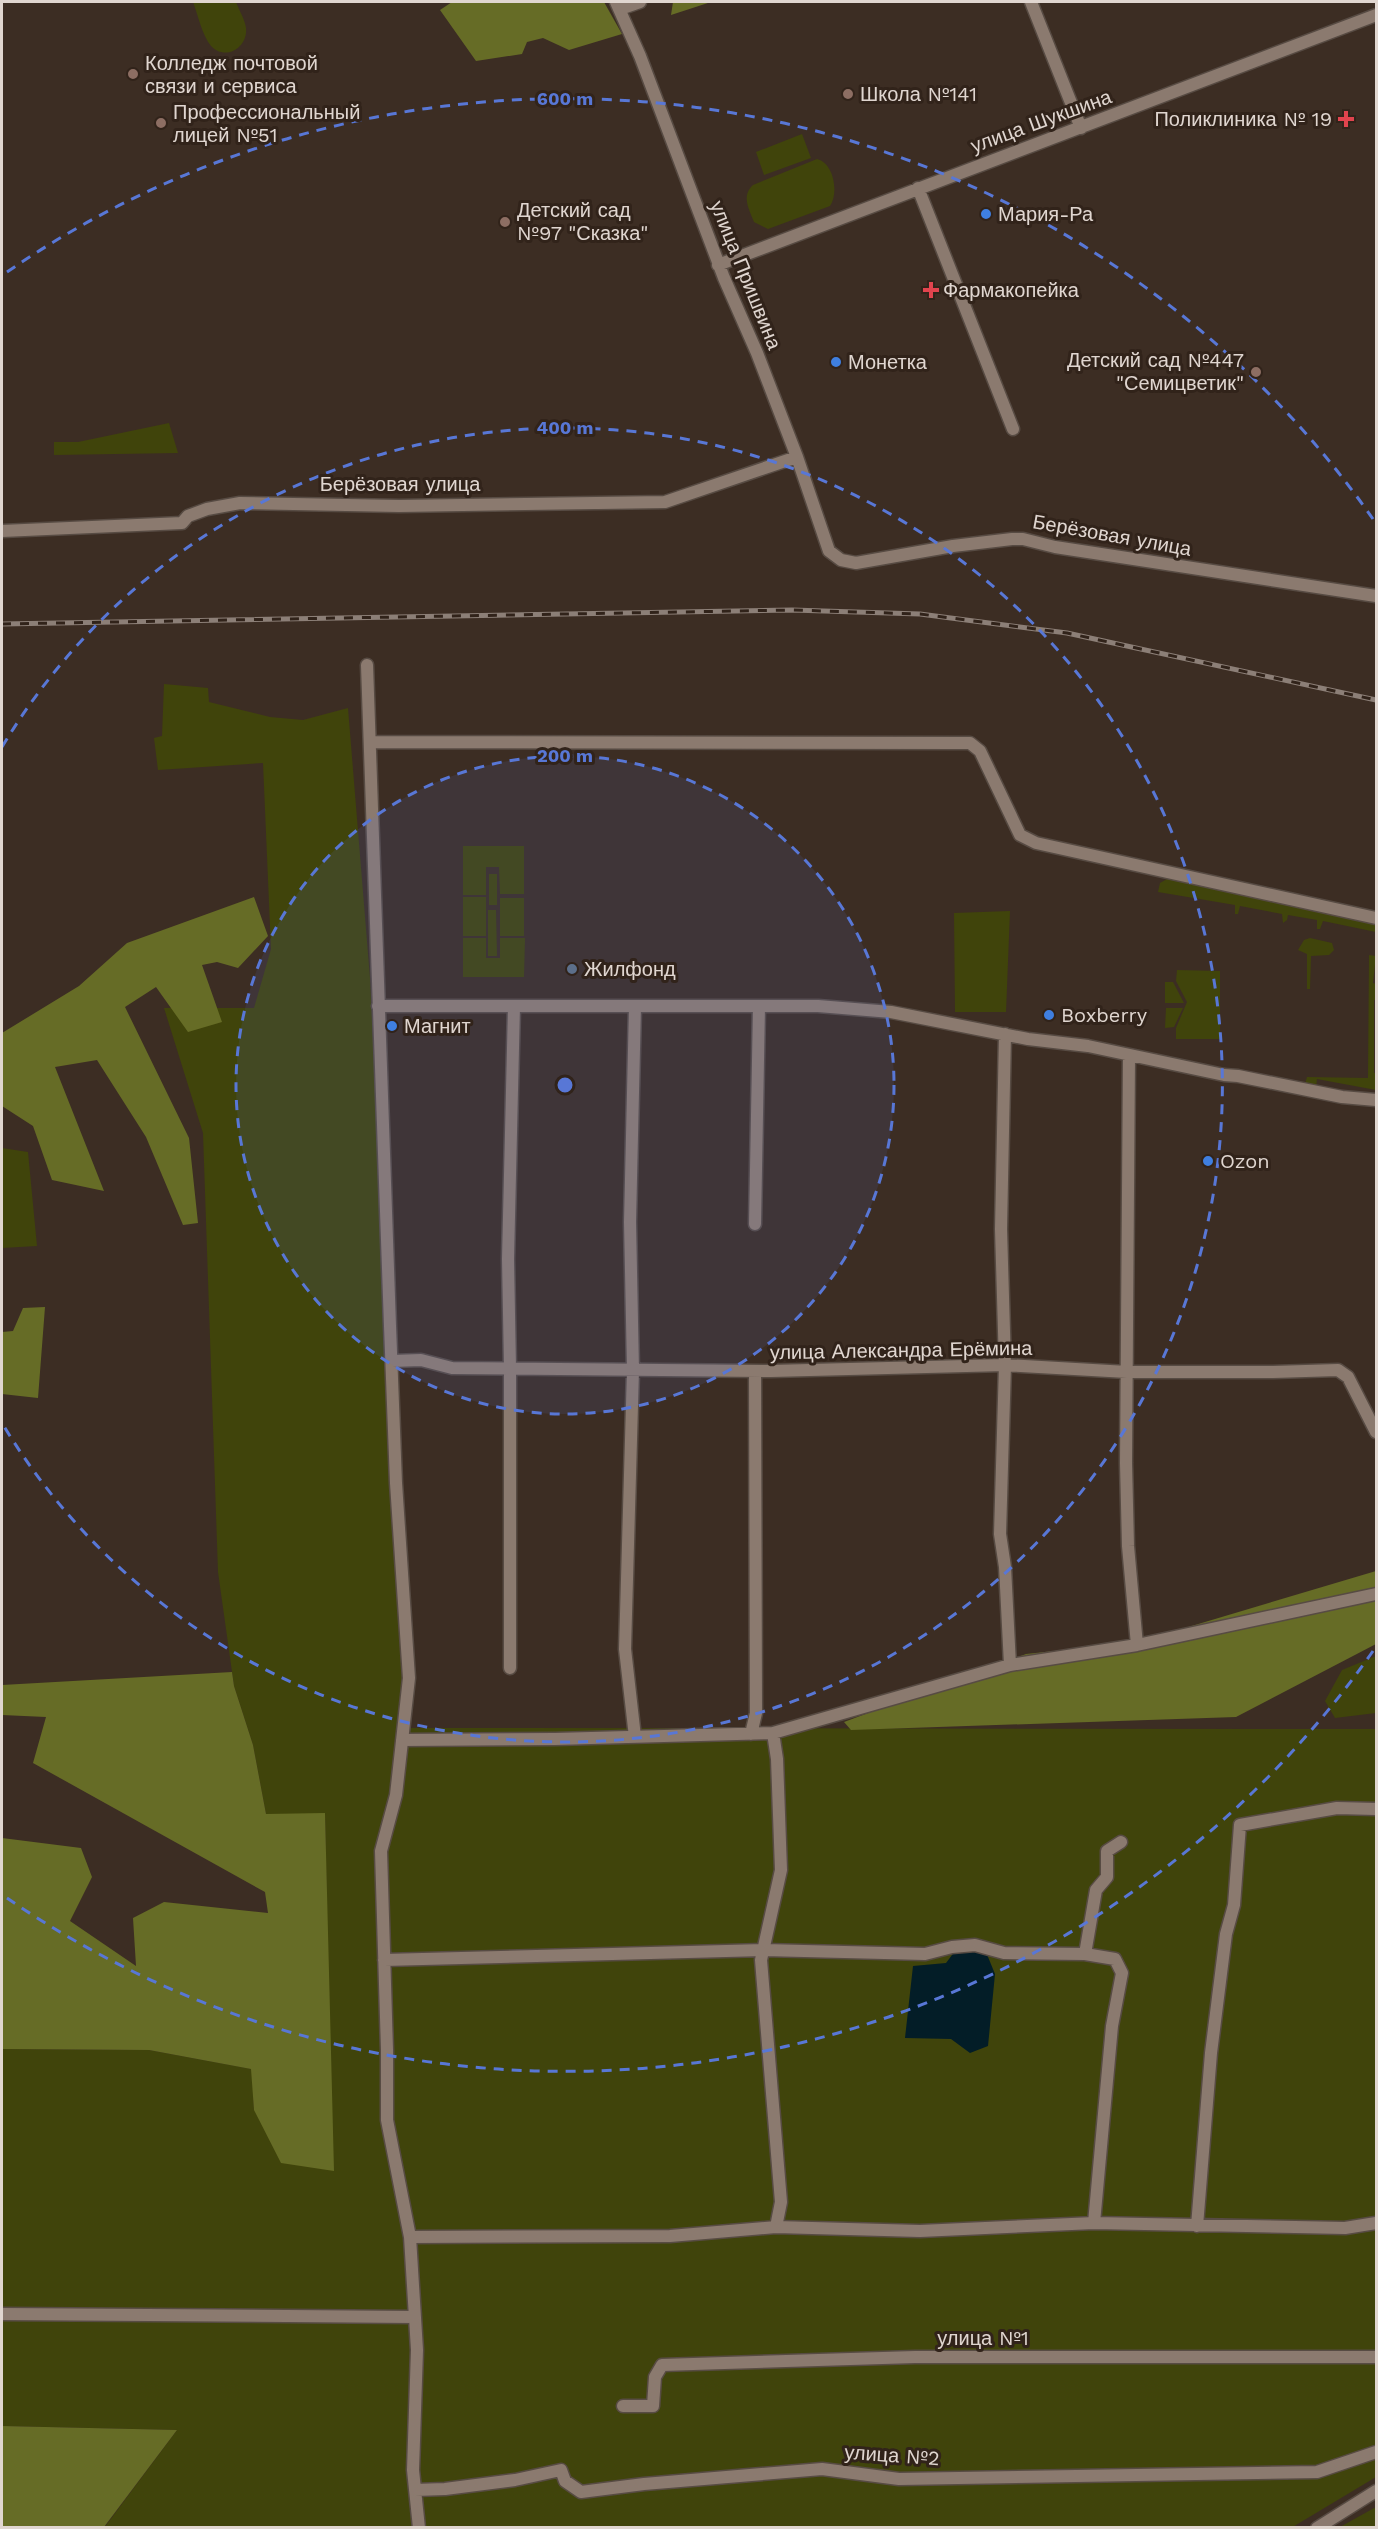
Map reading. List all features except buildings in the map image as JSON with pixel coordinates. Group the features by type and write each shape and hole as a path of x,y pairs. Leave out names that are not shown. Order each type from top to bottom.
{"street":[{"path":"618,5 640,2"},
{"path":"1031,2 1081,128"},
{"name":"улица Пришвина","path":"618,5 718,265 757,353 797,457 829,552 842,560"},
{"name":"улица Шукшина","path":"718,265 1377,15"},
{"path":"918,188 1012,429"},
{"name":"Берёзовая улица","path":"2,531 182,523 188,516 207,509 240,503 399,506 665,502 797,457"},
{"name":"Берёзовая улица","path":"842,560 867,562 953,546 1023,539 1055,548 1377,596"},
{"path":"367,665 396,1483 409,1678 396,1794 381,1851 387,2120 410,2237 417,2350 414,2470 419,2528"},
{"path":"370,742 970,743 980,751 1020,835 1036,843 1377,918"},
{"path":"378,1006 818,1006 891,1012 1028,1039 1088,1046 1342,1097 1377,1100"},
{"path":"510,1668 508,1259 514,1006"},
{"path":"635,1006 630,1222 633,1370 625,1649 635,1737"},
{"path":"755,1224 759,1006"},
{"path":"1005,1034 1001,1229 1005,1365 1000,1534 1005,1567 1010,1665"},
{"path":"1129,1056 1128,1546 1137,1645"},
{"name":"улица Александра Ерёмина","path":"392,1361 421,1360 452,1368 633,1370 755,1371 1005,1365 1127,1372 1255,1373 1338,1370 1348,1377 1377,1432"},
{"path":"751,1734 756,1713 755,1371"},
{"path":"402,1740 773,1733 1010,1665 1137,1645 1377,1594"},
{"path":"773,1733 777,1759 781,1870 761,1960 781,2202 776,2227"},
{"path":"1197,2226 1211,2053 1226,1934 1234,1905 1240,1825 1337,1808 1377,1809"},
{"path":"1085,1954 1096,1890 1107,1877 1107,1851 1121,1842"},
{"path":"384,1960 764,1950 925,1954 952,1947 975,1945 1004,1953 1085,1954 1115,1959 1122,1973 1112,2026 1094,2223"},
{"path":"410,2237 670,2236 776,2227 920,2231 1094,2223 1345,2228 1377,2223"},
{"path":"2,2314 415,2317"},
{"name":"улица №1","path":"623,2406 653,2406 655,2377 662,2365 915,2357 1377,2357"},
{"name":"улица №2","path":"415,2490 515,2480 561,2470 565,2481 581,2492 644,2484 822,2469 899,2479 1317,2472 1377,2451"},
{"path":"1317,2528 1377,2491"}],"green space":[{"path":"193,2 236,2 246,28 246,35 239,46 229,52 223,52 211,46"},
{"path":"452,2 604,2 622,34 569,50 543,38 527,42 522,54 476,61 440,10"},
{"path":"673,2 711,2 671,15"},
{"path":"802,134 811,158 764,175 756,152"},
{"path":"817,159 827,166 833,179 834,194 830,206 768,229 754,222 747,198 749,189 753,185"},
{"path":"169,423 178,453 54,455 54,442 78,442"},
{"path":"164,684 208,688 209,702 270,717 303,720 348,708 370,978 382,1231 383,1323 408,1728 1376,1729 1376,2477 1291,2528 104,2528 177,2430 2,2426 2,2049 149,2050 252,2069 254,2110 327,1915 325,1814 266,1814 253,1745 234,1686 218,1572 203,1133 164,1008 254,1008 271,949 263,763 158,770 154,738 162,736"},
{"path":"463,846 524,846 524,894 500,894 499,867 486,867 486,895 463,895"},
{"path":"489,874 497,874 497,905 489,905"},
{"path":"1167,879 1376,925 1376,932 1323,921 1320,929 1317,929 1317,920 1288,915 1287,920 1283,923 1282,914 1240,906 1238,914 1235,914 1235,905 1158,892 1160,883"},
{"path":"254,897 268,936 238,968 217,962 202,965 222,1022 188,1032 156,987 125,1007 189,1138 198,1223 183,1225 146,1137 97,1060 55,1067 104,1191 52,1180 33,1126 2,1106 2,1033 79,986 127,943"},
{"path":"463,897 486,897 486,936 463,936"},
{"path":"500,898 524,898 524,936 500,936"},
{"path":"488,910 496,910 497,956 488,956"},
{"path":"1010,911 1006,1012 955,1012 954,913"},
{"path":"463,938 486,938 486,958 500,958 500,938 525,938 524,977 463,977"},
{"path":"1310,938 1332,943 1334,950 1329,955 1311,956 1310,989 1307,989 1307,954 1298,950 1304,940"},
{"path":"1369,955 1376,956 1373,983 1376,984 1374,1073 1376,1073 1376,1090 1317,1079 1316,1087 1305,1084 1307,1077 1368,1078"},
{"path":"1177,970 1220,971 1220,1039 1176,1039 1176,1028 1187,1002 1176,981"},
{"path":"1165,982 1173,982 1184,1003 1165,1003"},
{"path":"1166,1008 1183,1008 1174,1027 1165,1028"},
{"path":"2,1148 28,1152 37,1246 2,1248"},
{"path":"45,1307 38,1398 2,1394 2,1332 13,1331 23,1308"},
{"path":"1376,1571 1376,1644 1236,1717 851,1730 844,1722 1026,1654 1138,1642"},
{"path":"1376,1656 1376,1713 1335,1718 1325,1701 1342,1670"},
{"path":"232,1672 234,1686 253,1745 266,1814 325,1813 334,2171 281,2163 254,2110 251,2069 149,2050 2,2049 2,1838 81,1848 92,1877 70,1921 136,1966 133,1918 164,1902 268,1913 265,1892 33,1763 46,1717 2,1715 2,1685"},
{"path":"2,2426 177,2430 104,2527 2,2528"},
{"path":"1376,2507 1376,2527 1340,2527"}],"water":[{"path":"955,1951 986,1952 995,1974 988,2046 970,2053 951,2039 905,2038 913,1966 946,1963"}],"railway":[{"path":"2,624 792,610 920,614 1067,633 1376,700"}],"place":[{"name":"Колледж почтовой связи и сервиса","path":"133,74"},
{"name":"Школа №141","path":"848,94"},
{"name":"Поликлиника № 19","path":"1346,119"},
{"name":"Профессиональный лицей №51","path":"161,123"},
{"name":"Мария-Ра","path":"986,214"},
{"name":"Детский сад №97 \"Сказка\"","path":"505,222"},
{"name":"Фармакопейка","path":"931,290"},
{"name":"Монетка","path":"836,362"},
{"name":"Детский сад №447 \"Семицветик\"","path":"1256,372"},
{"name":"Жилфонд","path":"572,969"},
{"name":"Boxberry","path":"1049,1015"},
{"name":"Магнит","path":"392,1026"},
{"name":"Ozon","path":"1208,1161"}]}
